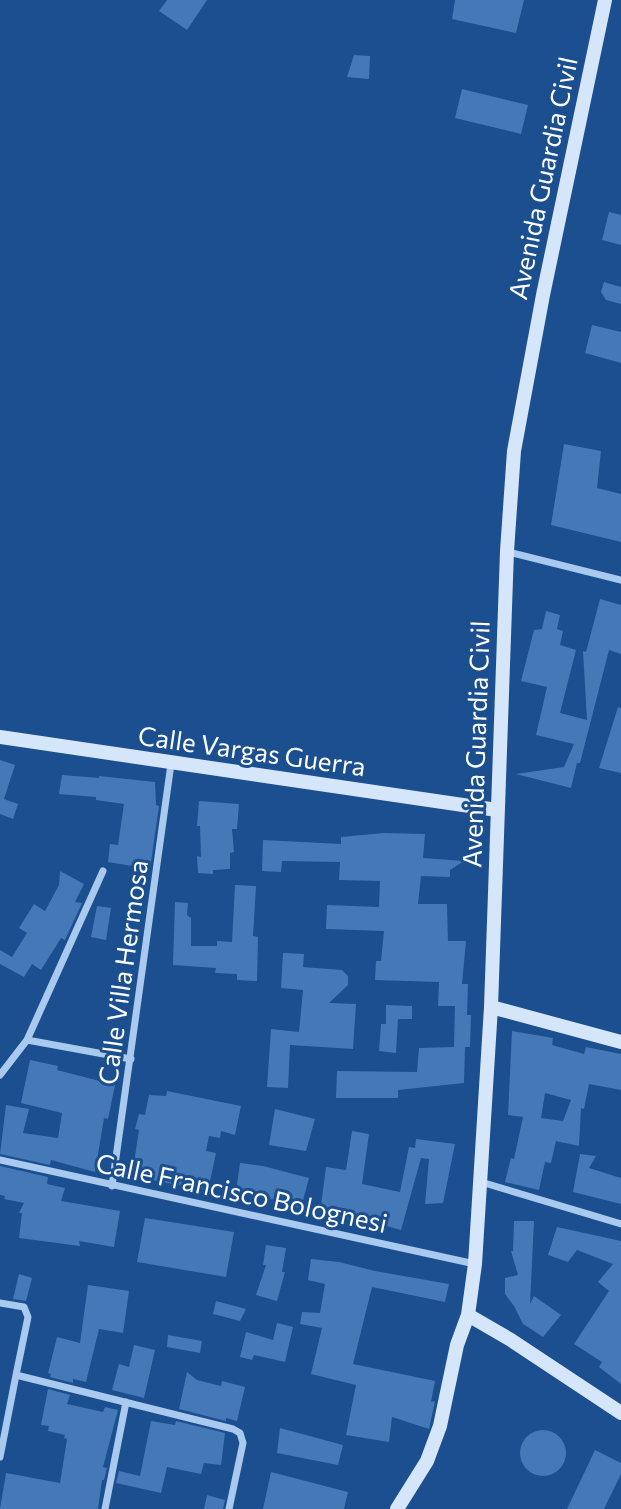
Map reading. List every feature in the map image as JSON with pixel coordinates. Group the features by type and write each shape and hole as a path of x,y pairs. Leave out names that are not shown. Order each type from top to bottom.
{"main road":[{"name":"Avenida Guardia Civil","path":"397,1509 427,1461 440,1426 457,1345 468,1315 475,1264 491,1007 496,810 514,451 543,295 605,0"},
{"name":"Calle Vargas Guerra","path":"0,737 496,810"},
{"path":"491,1007 621,1042"},
{"path":"468,1315 511,1340 621,1413"}],"street":[{"path":"507,551 621,580"},
{"name":"Calle Villa Hermosa","path":"113,1186 171,764"},
{"path":"0,1075 27,1040 103,871"},
{"path":"27,1040 131,1059"},
{"name":"Calle Francisco Bolognesi","path":"0,1160 475,1264"},
{"path":"480,1182 621,1224"},
{"path":"0,1303 24,1307 28,1317 0,1457"},
{"path":"16,1375 233,1429 240,1433 243,1443 229,1509"},
{"path":"105,1509 126,1402"}],"building":[{"path":"167,0 207,0 187,30 159,11"},
{"path":"455,0 524,0 516,33 452,19"},
{"path":"354,55 370,56 369,79 347,77"},
{"path":"462,89 528,105 521,134 455,118"},
{"path":"609,212 621,215 621,245 602,240"},
{"path":"604,282 621,287 621,304 606,300 601,292"},
{"path":"592,325 621,332 621,363 585,353"},
{"path":"564,444 601,451 597,488 621,494 621,542 551,525"},
{"path":"600,599 621,605 621,654 609,650 571,788 516,774 564,767 574,744 536,735 547,687 521,681 534,630 542,629 546,611 560,615 557,629 563,631 560,645 576,650 560,713 587,720 583,651 586,652"},
{"path":"618,707 621,708 621,773 599,768"},
{"path":"0,760 15,765 4,799 18,804 13,819 0,814"},
{"path":"62,775 155,782 156,805 159,806 150,869 108,862 110,844 118,845 124,804 96,800 96,797 59,794"},
{"path":"199,801 239,804 237,829 232,829 234,852 230,853 230,869 213,870 213,874 198,873 197,856 201,857 200,826 197,826"},
{"path":"384,833 425,834 423,858 464,861 450,870 450,877 421,876 418,904 447,904 448,941 466,941 462,984 468,984 467,1015 471,1015 470,1047 465,1047 464,1083 398,1090 398,1098 336,1098 337,1071 417,1072 419,1048 454,1047 455,1006 438,1006 439,982 375,980 376,961 381,961 384,931 326,929 327,905 379,907 380,881 339,880 340,862 282,861 281,872 262,871 263,840 341,844 341,837"},
{"path":"60,871 84,884 75,902 82,903 65,940 61,938 41,970 32,964 24,977 0,964 0,950 12,957 27,933 19,928 34,904 45,911 59,885"},
{"path":"235,885 256,886 253,936 258,937 257,981 237,980 237,974 215,973 216,968 173,965 175,902 188,903 191,946 217,946 217,941 232,942"},
{"path":"97,906 111,908 106,940 91,937"},
{"path":"283,953 304,954 303,967 342,970 348,976 348,985 329,1003 356,1004 353,1049 290,1045 288,1088 267,1087 271,1029 299,1032 303,990 281,988"},
{"path":"386,1005 412,1006 412,1019 398,1019 396,1053 379,1051 381,1024 386,1024"},
{"path":"512,1031 553,1038 552,1045 584,1054 586,1047 621,1054 621,1090 589,1084 584,1109 581,1108 579,1146 556,1141 551,1163 545,1162 539,1190 505,1182 511,1158 514,1159 523,1117 508,1115","holes":["545,1093 571,1100 563,1121 541,1118"]},
{"path":"30,1060 58,1066 57,1070 115,1085 108,1119 104,1118 95,1172 51,1160 50,1165 0,1154 6,1105 29,1109 23,1133 58,1138 62,1113 21,1103"},
{"path":"167,1091 241,1106 235,1135 221,1131 220,1138 209,1136 206,1151 216,1153 208,1191 132,1176 139,1130 135,1129 139,1114 145,1115 149,1095 166,1096"},
{"path":"275,1109 315,1119 306,1151 269,1145"},
{"path":"352,1131 369,1134 362,1184 400,1192 409,1147 415,1148 416,1139 455,1144 443,1203 425,1204 429,1159 421,1158 401,1230 320,1213 326,1167 346,1170"},
{"path":"580,1154 596,1156 589,1168 621,1178 621,1204 573,1192"},
{"path":"240,1163 309,1178 301,1208 236,1191"},
{"path":"0,1166 48,1177 47,1184 65,1188 61,1201 120,1211 114,1247 79,1241 80,1246 19,1238 22,1213 19,1213 24,1203 4,1199 5,1196 0,1195"},
{"path":"145,1218 234,1232 226,1277 137,1262"},
{"path":"514,1221 534,1221 530,1304 534,1296 561,1315 543,1337 523,1324 505,1294 505,1278 518,1275 511,1251"},
{"path":"557,1227 621,1241 621,1384 599,1367 602,1362 574,1344 609,1291 598,1282 613,1264 577,1250 568,1262 548,1255"},
{"path":"266,1245 286,1248 282,1272 285,1272 277,1301 256,1295 266,1265 263,1265"},
{"path":"311,1259 449,1284 445,1302 372,1287 353,1364 435,1381 431,1402 435,1401 429,1429 392,1417 389,1442 346,1435 356,1385 311,1374 322,1328 300,1324 302,1312 320,1313 325,1284 308,1280"},
{"path":"19,1274 32,1278 26,1301 13,1299"},
{"path":"88,1285 129,1291 123,1333 99,1329 86,1382 73,1379 73,1383 50,1377 51,1374 48,1373 57,1337 80,1343"},
{"path":"216,1301 246,1309 240,1321 213,1314"},
{"path":"277,1323 293,1327 285,1362 254,1355 252,1360 240,1357 246,1332 273,1340"},
{"path":"168,1335 202,1341 200,1353 167,1347"},
{"path":"134,1345 155,1350 144,1398 112,1390 119,1364 129,1367"},
{"path":"187,1372 197,1380 221,1386 222,1381 245,1387 237,1421 226,1418 226,1421 179,1409"},
{"path":"48,1389 70,1395 67,1404 103,1412 105,1407 118,1410 103,1467 107,1468 102,1480 98,1509 0,1509 6,1473 60,1483 67,1439 64,1438 65,1435 48,1431 49,1426 41,1425"},
{"path":"151,1421 175,1425 176,1421 225,1433 221,1465 204,1463 201,1474 167,1467 161,1493 116,1483 119,1471 140,1476"},
{"path":"280,1428 343,1445 338,1465 277,1453"},
{"path":"543,1430 559,1437 566,1453 559,1469 543,1476 527,1469 520,1453 527,1437"},
{"path":"595,1450 621,1463 621,1474 604,1509 567,1509"},
{"path":"271,1472 348,1492 344,1509 263,1509"},
{"path":"207,1495 225,1500 223,1509 204,1509"}]}
